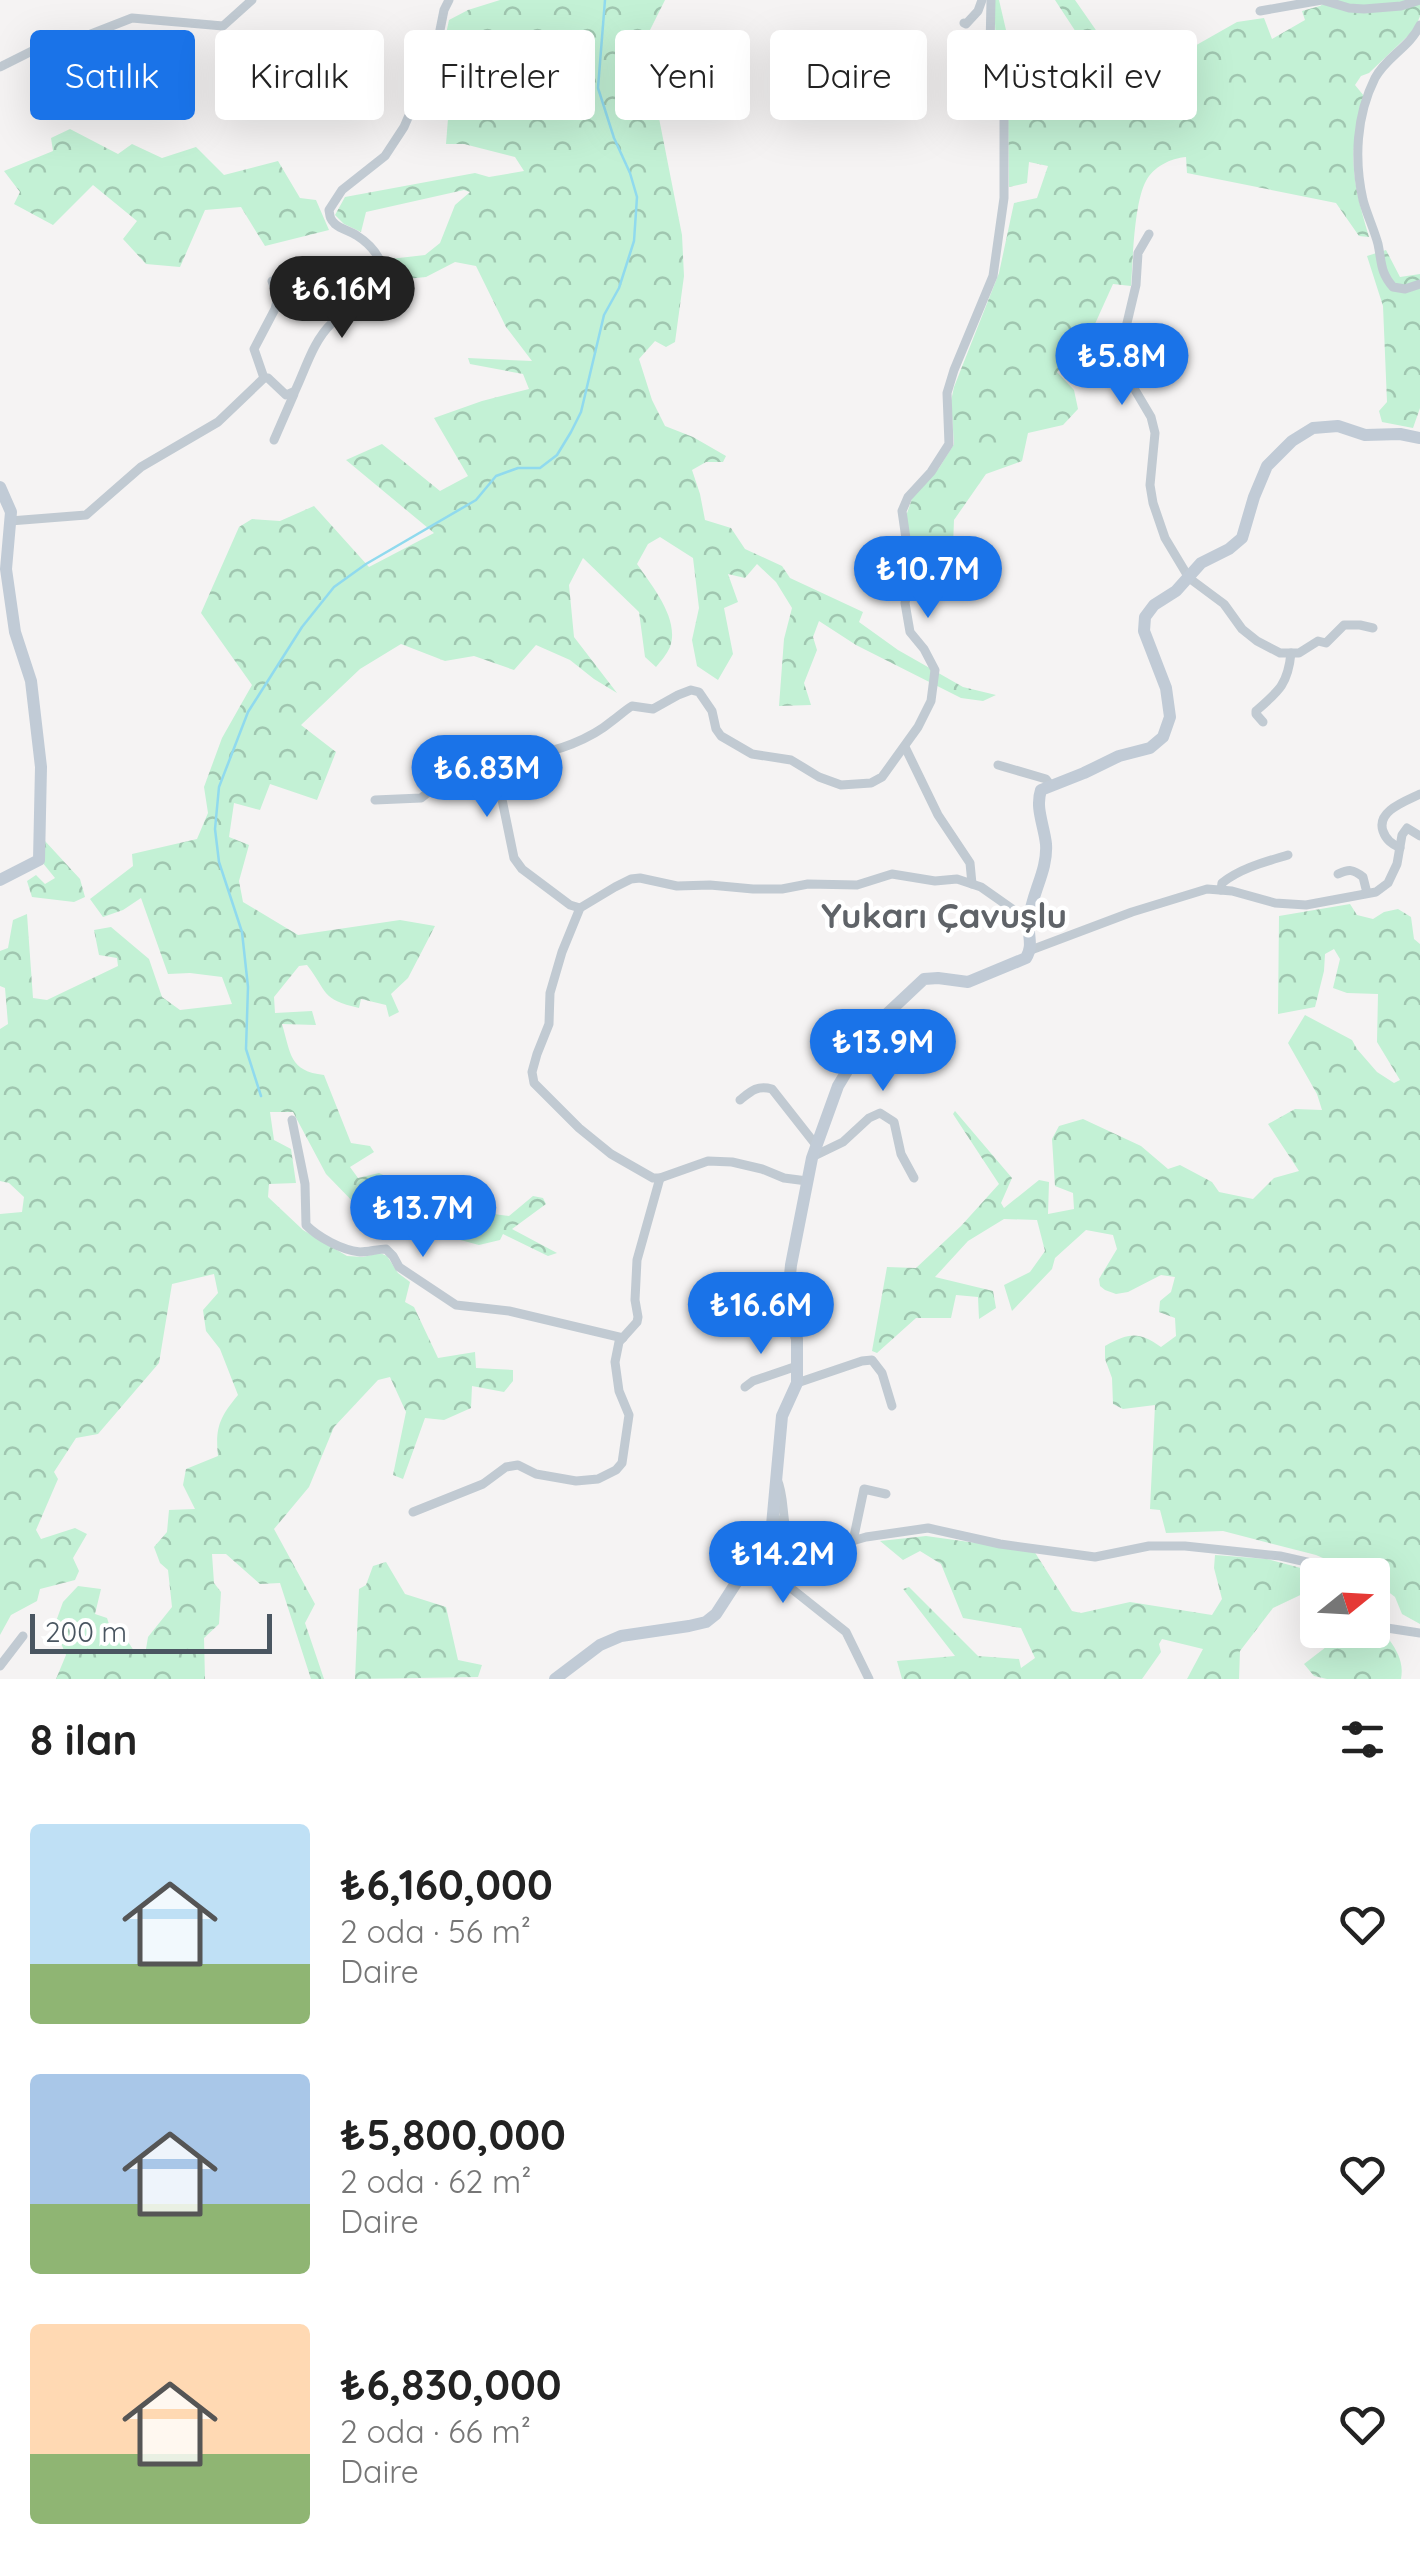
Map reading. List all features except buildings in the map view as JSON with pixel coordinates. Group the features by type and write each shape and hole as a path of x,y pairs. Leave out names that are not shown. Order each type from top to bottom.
{"street":[{"path":"0,67 32,51 73,41 132,18 223,26 252,0"},
{"path":"274,440 310,353 331,324 370,300 384,279 378,256 359,237 336,226 329,210 342,190 385,156 404,127 435,55 448,0"},
{"path":"964,22 972,20 982,0"},
{"path":"499,784 528,752 564,747 612,722 632,706 653,709 691,690 699,692 712,710 721,736 752,754 791,760 841,785 871,783 882,777 905,748 930,700 935,670 910,632 905,603 911,573 902,511 908,497 950,444 947,393 993,276 1004,198 1004,109 990,48 991,0"},
{"path":"1260,11 1322,0 1364,9 1402,6 1420,0"},
{"path":"1420,26 1375,78 1357,151 1361,188 1383,276 1392,287 1405,289 1420,284"},
{"path":"1149,234 1138,253 1136,285 1122,344 1125,374 1151,417 1155,433 1150,486 1165,538 1190,578 1224,604 1256,641 1280,654 1299,653 1318,641 1326,643 1344,625 1373,628"},
{"path":"264,378 254,350 278,297 272,281"},
{"path":"264,378 286,395 295,391"},
{"path":"10,522 86,514 141,468 218,422 264,378"},
{"path":"1032,950 1028,920 1044,868 1046,846 1038,800 1041,790 1119,756 1150,748 1163,737 1170,717 1166,688 1144,631 1145,617 1154,605 1176,591 1201,564 1242,538 1268,466 1292,441 1312,428 1338,426 1365,436 1400,434 1420,438"},
{"path":"0,486 11,512 3,563 15,632 31,681 41,767 39,860 0,876"},
{"path":"1263,722 1256,711 1285,684 1292,653"},
{"path":"905,748 938,815 970,863 972,884"},
{"path":"998,766 1046,779 1051,786"},
{"path":"376,800 421,798 446,775 463,769 492,771 499,784 514,858 534,878 580,908"},
{"path":"1400,848 1384,835 1383,817 1420,794"},
{"path":"555,1679 600,1645 621,1636 706,1622 716,1614 765,1545 772,1525 782,1416 797,1383 797,1339 787,1306 807,1181 838,1086 874,1026 924,979 968,982 984,977 1026,958 1032,950 1207,888 1306,906 1376,892 1388,883 1397,864 1402,835 1408,828 1420,836"},
{"path":"1221,890 1230,876 1288,855"},
{"path":"1338,874 1354,870 1363,876 1367,893"},
{"path":"807,1181 732,1162 708,1161 653,1178 610,1154 534,1083 536,1054 550,1024 550,994 580,908 631,879 640,878 677,886 753,890 808,884 857,885 892,874 935,881 957,878 981,887 1028,920"},
{"path":"740,1100 761,1086 772,1089 814,1151"},
{"path":"814,1151 842,1142 869,1118 880,1114 894,1122 901,1154 914,1178"},
{"path":"292,1120 304,1184 306,1224 314,1232 361,1252 386,1249 399,1267 456,1306 509,1311 624,1338"},
{"path":"413,1512 483,1484 506,1467 526,1467 536,1474 576,1480 598,1479 622,1463 629,1415 619,1390 615,1362 620,1342 637,1322 637,1260 660,1178"},
{"path":"797,1383 872,1360 882,1373 892,1406"},
{"path":"745,1387 797,1366"},
{"path":"775,1476 782,1489 786,1534 795,1548 835,1546 866,1536 928,1528 1000,1544 1095,1556 1135,1547 1185,1546 1300,1561"},
{"path":"853,1541 865,1511 864,1489 886,1494"},
{"path":"773,1500 788,1585 846,1632 868,1679"},
{"path":"1390,1628 1420,1634"},
{"path":"0,1666 23,1636"}],"green space":[{"path":"500,0 665,0 650,30 615,30 615,120 659,120 682,235 684,276 675,342 666,347 655,341 639,359 665,426 726,456 723,462 706,462 692,470 705,520 731,528 745,549 782,566 790,578 863,612 859,622 898,650 963,687 996,695 983,701 961,698 856,645 819,621 813,637 817,650 804,683 811,705 779,706 784,639 792,608 776,582 757,564 745,578 728,574 738,602 724,608 733,654 718,680 697,666 692,640 699,608 693,558 660,537 648,544 637,564 663,603 671,625 670,647 656,667 645,657 639,612 583,558 569,585 574,637 617,693 570,660 536,645 514,670 474,656 445,661 401,644 360,669 301,725 336,752 317,800 270,784 260,810 234,803 229,837 249,845 239,881 243,902 298,935 400,920 435,926 408,978 391,994 399,1012 389,1017 386,1005 361,999 359,1008 337,1001 326,993 307,965 299,966 274,997 275,1013 312,1011 316,1025 282,1024 293,1059 304,1070 324,1075 351,1143 370,1146 374,1152 350,1167 358,1178 379,1173 442,1201 509,1216 533,1196 543,1198 546,1204 512,1229 557,1253 548,1256 503,1234 500,1240 479,1245 438,1234 434,1225 413,1217 401,1237 359,1208 326,1174 293,1112 270,1112 274,1140 291,1149 296,1183 269,1184 268,1197 303,1230 347,1256 387,1256 398,1273 410,1282 405,1302 414,1307 438,1358 475,1352 476,1368 513,1370 513,1381 504,1392 472,1386 471,1408 444,1420 425,1418 403,1479 393,1475 406,1412 390,1377 378,1380 334,1427 309,1487 274,1529 315,1604 305,1623 324,1679 311,1679 280,1583 260,1584 226,1554 212,1554 214,1583 221,1592 219,1624 204,1638 205,1679 56,1679 66,1655 54,1627 63,1602 78,1586 101,1589 95,1614 107,1618 110,1627 125,1637 134,1651 146,1649 148,1637 172,1607 168,1570 160,1563 154,1547 167,1532 169,1510 195,1509 183,1485 186,1469 218,1456 220,1423 238,1395 220,1349 206,1331 203,1310 218,1293 214,1274 172,1284 159,1363 98,1434 76,1438 54,1472 58,1479 36,1530 41,1539 75,1528 87,1534 73,1558 79,1571 75,1580 40,1589 37,1601 11,1615 0,1635 0,1214 22,1212 24,1197 9,1183 0,1181 0,1029 8,1024 5,988 0,986 0,951 8,948 13,920 27,914 33,998 47,1000 118,966 117,958 99,955 94,930 111,927 149,959 162,997 180,1010 232,1004 222,977 168,974 141,898 103,917 90,899 133,866 132,854 197,839 208,813 204,787 222,738 252,685 201,613 239,527 252,519 280,521 314,506 369,567 434,533 346,460 382,444 440,491 468,476 434,418 529,389 523,374 470,364 468,358 532,361 506,327 476,266 455,262 426,277 396,280 390,259 425,255 440,243 455,205 470,192 464,190 366,212 361,232 335,215 345,197 475,173 489,177 524,171 515,157 464,144 446,144 448,120 595,120 595,30 447,30 449,20"},
{"path":"994,0 999,0 1006,30 995,30"},
{"path":"1055,0 1075,0 1096,30 1075,30"},
{"path":"1329,0 1420,0 1415,29 1355,85 1364,96 1355,134 1354,167 1369,237 1359,236 1336,203 1187,173 1186,157 1158,168 1146,181 1139,203 1131,286 1113,284 1085,346 1057,372 1074,390 1078,409 1063,425 1028,433 1022,461 986,474 954,520 953,546 928,568 916,599 911,595 915,573 906,516 913,496 939,468 954,444 954,387 999,273 1014,203 1037,198 1048,166 1029,162 1027,183 1009,187 1008,120 1197,120 1197,45 1237,22 1264,18 1272,39 1305,20 1302,11"},
{"path":"70,129 118,154 132,144 162,158 196,147 224,175 278,161 300,198 316,200 329,230 265,246 241,207 205,210 180,267 146,264 123,239 137,221 93,185 53,225 14,204 20,192 4,171 53,151 51,138"},
{"path":"1386,250 1400,277 1420,274 1420,408 1413,428 1382,422 1379,411 1387,402 1383,306 1367,256"},
{"path":"45,841 80,879 85,897 74,902 32,897 27,881 36,875 45,884 55,878 42,862"},
{"path":"1350,904 1357,915 1373,919 1398,909 1411,917 1414,939 1420,944 1420,1624 1402,1614 1390,1593 1390,1558 1323,1558 1223,1531 1166,1533 1160,1510 1150,1509 1155,1405 1123,1409 1113,1404 1105,1346 1133,1336 1161,1347 1176,1336 1175,1318 1159,1312 1160,1301 1171,1292 1175,1277 1161,1275 1128,1292 1116,1294 1105,1290 1099,1279 1117,1249 1113,1235 1086,1230 1055,1258 1052,1269 1012,1311 1004,1285 1030,1272 1045,1251 1037,1220 1004,1219 968,1241 935,1277 993,1291 996,1308 979,1319 978,1297 956,1295 951,1318 916,1318 877,1353 872,1351 887,1267 916,1268 999,1184 953,1114 955,1111 1012,1178 1001,1203 1004,1208 1039,1180 1049,1182 1048,1214 1074,1209 1073,1193 1055,1186 1052,1139 1059,1126 1083,1119 1141,1146 1168,1169 1180,1165 1212,1182 1219,1192 1253,1199 1274,1178 1299,1171 1268,1124 1295,1109 1322,1110 1288,1043 1305,1015 1352,1040 1377,1072 1394,1083 1400,1080 1377,1042 1378,994 1347,993 1333,988 1340,959 1334,949 1325,954 1315,1007 1278,1014 1279,916"},
{"path":"926,1536 1034,1551 1072,1611 1081,1613 1130,1602 1212,1615 1222,1599 1214,1568 1215,1555 1267,1559 1300,1568 1300,1595 1273,1608 1240,1651 1239,1679 1187,1679 1203,1649 1162,1639 1161,1652 1142,1679 902,1679 897,1661 955,1656 903,1589 909,1587 978,1656 1019,1659 1021,1668 1035,1658 1021,1628 963,1618 941,1564 920,1551 903,1560 880,1541"},
{"path":"386,1562 405,1594 446,1607 458,1660 482,1665 478,1677 355,1679 359,1589 366,1585 373,1566"},
{"path":"1390,1640 1402,1671 1401,1679 1327,1679 1314,1676 1304,1664 1325,1648 1390,1648"}],"waterway":[{"path":"261,1096 246,1049 248,987 242,932 219,862 215,829 219,787 248,712 302,627 334,587 476,500 496,476 518,468 540,468 557,455 581,412 604,315 619,288 634,241 637,197 598,88 605,0"}],"district":[{"name":"Yukarı Çavuşlu","path":"944,915"}]}
